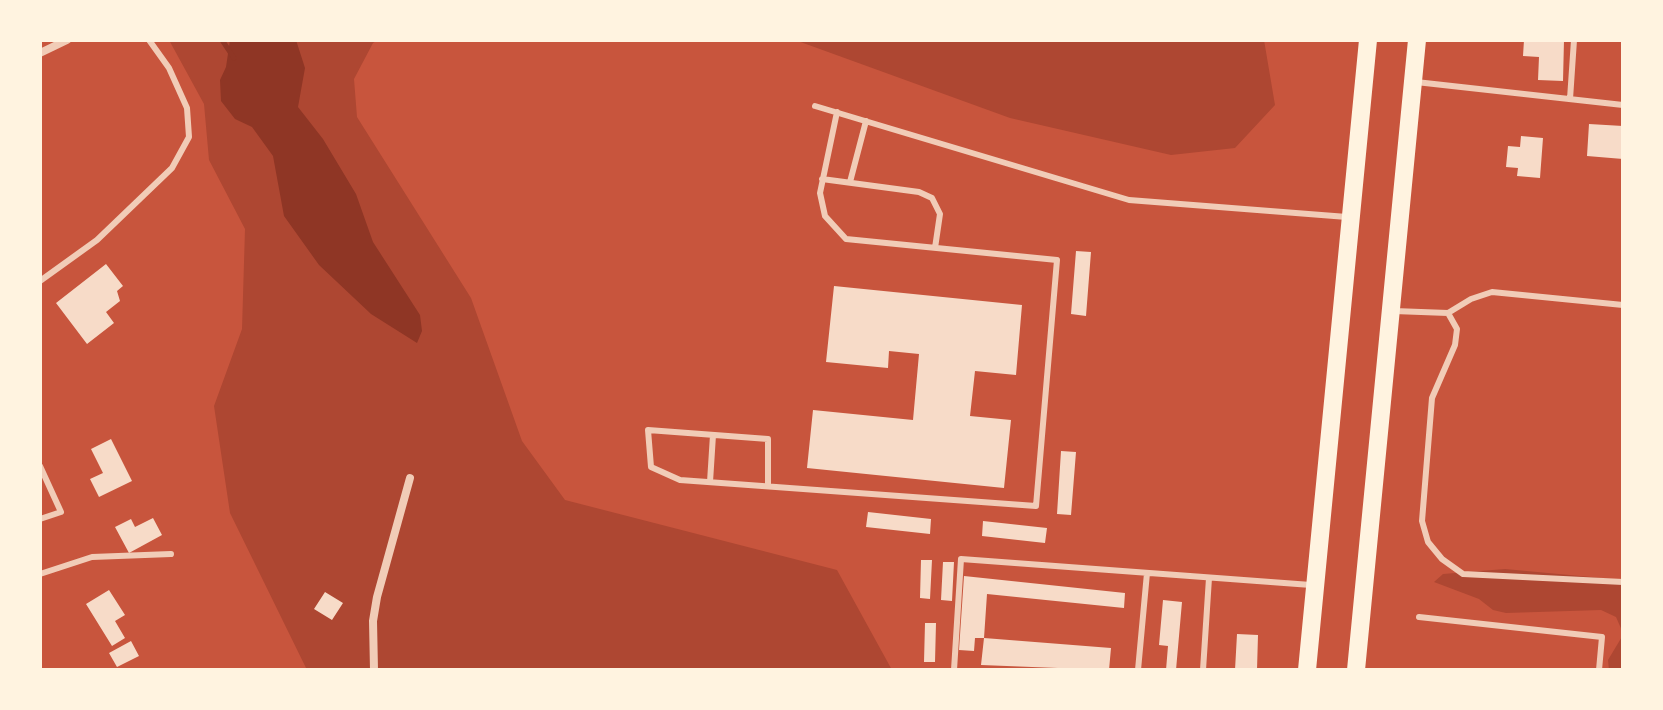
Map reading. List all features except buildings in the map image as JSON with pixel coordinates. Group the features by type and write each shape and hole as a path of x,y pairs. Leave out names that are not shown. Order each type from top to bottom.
{"main road":[{"path":"1307,670 1368,40"},
{"path":"1356,670 1417,40"}],"street":[{"path":"40,53 67,40"},
{"path":"374,670 373,621 377,597 410,478"}],"lane":[{"path":"40,281 97,240 172,168 189,137 187,108 169,68 149,40"},
{"path":"1570,99 1574,40"},
{"path":"1413,81 1623,105"},
{"path":"815,106 1129,200 1351,217"},
{"path":"768,486 768,439 648,430 651,467 680,480 1036,506 1057,260 846,239 825,216 820,193 837,112"},
{"path":"850,182 866,121"},
{"path":"822,179 932,198 940,214 935,248"},
{"path":"1390,311 1448,313 1471,299 1492,292 1623,305"},
{"path":"1448,313 1457,329 1455,345 1432,398 1422,521 1428,542 1442,559 1463,574 1623,582"},
{"path":"710,482 713,435"},
{"path":"40,466 61,512 40,519"},
{"path":"40,574 92,557 171,554"},
{"path":"954,670 961,559 1315,585"},
{"path":"1138,670 1147,573"},
{"path":"1203,670 1209,578"},
{"path":"1419,617 1602,637 1599,670"}],"shaded area":[{"path":"169,40 378,40 373,43 354,79 357,117 471,298 522,441 565,500 837,570 892,670 307,670 230,513 214,406 242,329 245,229 209,160 204,104"},
{"path":"230,40 296,40 305,68 298,107 323,139 356,194 373,242 420,315 422,331 417,343 371,314 319,265 284,216 273,156 252,127 235,119 221,101 220,80 226,67"},
{"path":"795,40 1264,40 1275,105 1235,148 1171,155 1010,118"},
{"path":"1505,569 1623,580 1623,633 1616,617 1601,610 1506,613 1434,582 1443,574"},
{"path":"1623,635 1623,670 1609,670 1608,660"}],"waterway":[{"path":"222,40 234,58"}]}
